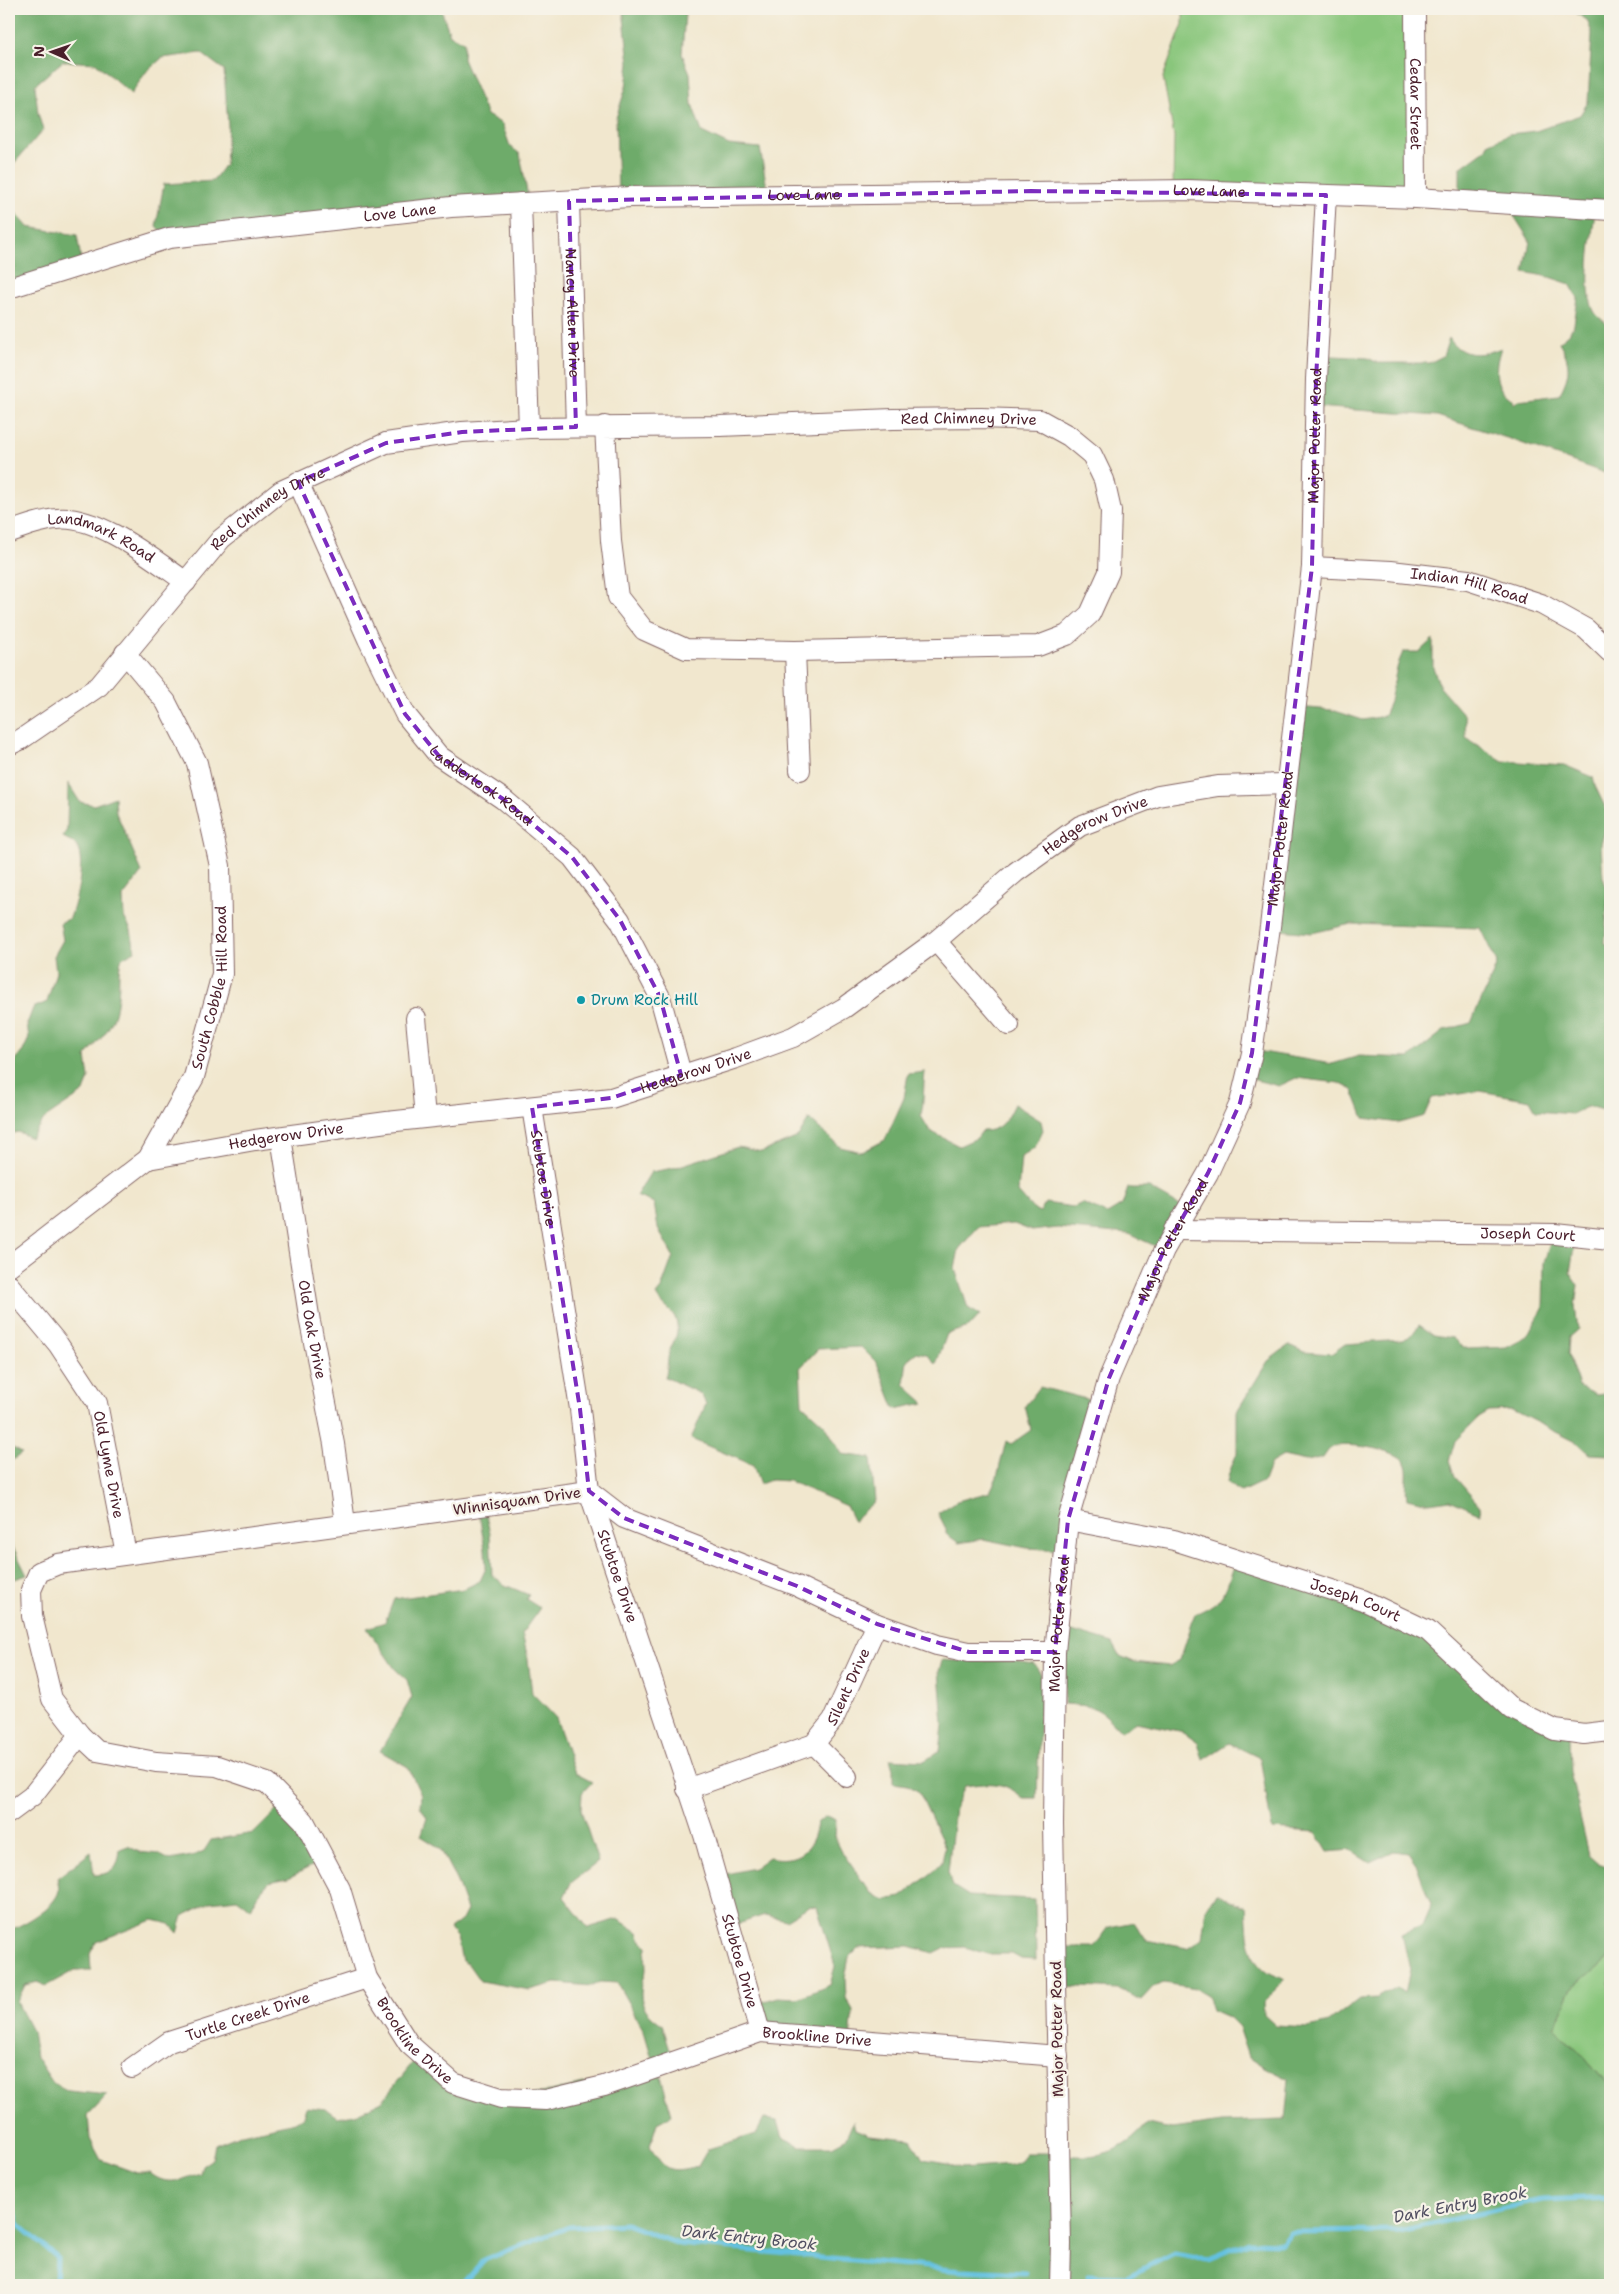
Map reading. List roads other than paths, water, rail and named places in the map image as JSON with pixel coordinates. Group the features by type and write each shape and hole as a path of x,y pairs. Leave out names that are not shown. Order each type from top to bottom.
{"street":[{"name":"Cedar Street","path":"1415,9 1416,198"},
{"name":"Love Lane","path":"9,288 169,238 451,207 631,196 1188,190 1416,198 1610,210"},
{"name":"Major Potter Road","path":"1060,2285 1061,2244 1053,1824 1055,1652 1068,1520 1109,1378 1164,1250 1208,1174 1242,1094 1252,1053 1269,936 1285,784 1312,567 1316,379 1326,195"},
{"name":"Nancy Allen Drive","path":"569,200 576,427"},
{"path":"521,204 529,428"},
{"name":"Red Chimney Drive","path":"9,745 20,740 99,686 124,653 221,539 282,491 386,443 462,432 529,428 605,426 720,426 961,418 1040,420 1069,436 1092,455 1104,480 1111,511 1109,572 1090,614 1067,634 1038,646 795,651 686,649 644,630 618,598 611,541 605,426"},
{"name":"Ladderlook Road","path":"298,482 368,639 405,714 440,756 503,799 572,857 620,920 660,997 681,1074"},
{"name":"Landmark Road","path":"9,532 58,518 94,524 137,549 186,582"},
{"name":"Indian Hill Road","path":"1312,567 1391,571 1468,580 1541,604 1586,629 1610,652"},
{"path":"795,651 800,770"},
{"name":"South Cobble Hill Road","path":"9,1266 148,1159 194,1077 222,974 220,866 197,763 166,702 124,653"},
{"name":"Hedgerow Drive","path":"148,1159 281,1136 425,1117 611,1098 681,1074 736,1058 793,1037 844,1008 936,941 1016,872 1080,826 1158,796 1218,786 1285,784"},
{"path":"936,941 1009,1025"},
{"path":"416,1018 425,1117"},
{"name":"Stubtoe Drive","path":"532,1107 578,1390 588,1491 704,1835 760,2032"},
{"name":"Old Oak Drive","path":"281,1136 310,1322 334,1444 345,1523"},
{"name":"Joseph Court","path":"1174,1230 1555,1234 1610,1240"},
{"name":"Old Lyme Drive","path":"9,1285 58,1344 97,1403 126,1554"},
{"name":"Winnisquam Drive","path":"39,1572 58,1564 588,1491 624,1518 797,1586 877,1624 937,1645 969,1652 1055,1652"},
{"name":"Joseph Court","path":"1068,1520 1174,1540 1363,1600 1428,1631 1512,1709 1556,1730 1584,1734 1610,1731"},
{"name":"Brookline Drive","path":"39,1572 31,1590 32,1616 52,1699 80,1735 97,1751 156,1762 217,1766 267,1783 304,1821 340,1889 367,1978 409,2044 453,2082 501,2098 546,2100 604,2086 760,2032 1058,2056"},
{"name":"Silent Drive","path":"814,1744 833,1720 877,1624"},
{"path":"9,1813 32,1796 80,1735"},
{"path":"687,1788 814,1744 847,1778"},
{"name":"Turtle Creek Drive","path":"132,2068 169,2042 367,1978"}],"waterway":[{"name":"Dark Entry Brook","path":"9,2190 18,2224 57,2258 56,2285"},
{"name":"Dark Entry Brook","path":"1088,2276 1127,2277 1174,2253 1208,2259 1249,2242 1282,2243 1291,2232 1399,2231 1542,2200 1610,2197"},
{"name":"Dark Entry Brook","path":"461,2285 484,2260 569,2227 626,2224 679,2244 961,2270 1025,2273"}],"place":[{"name":"Drum Rock Hill","path":"581,1000"}]}
